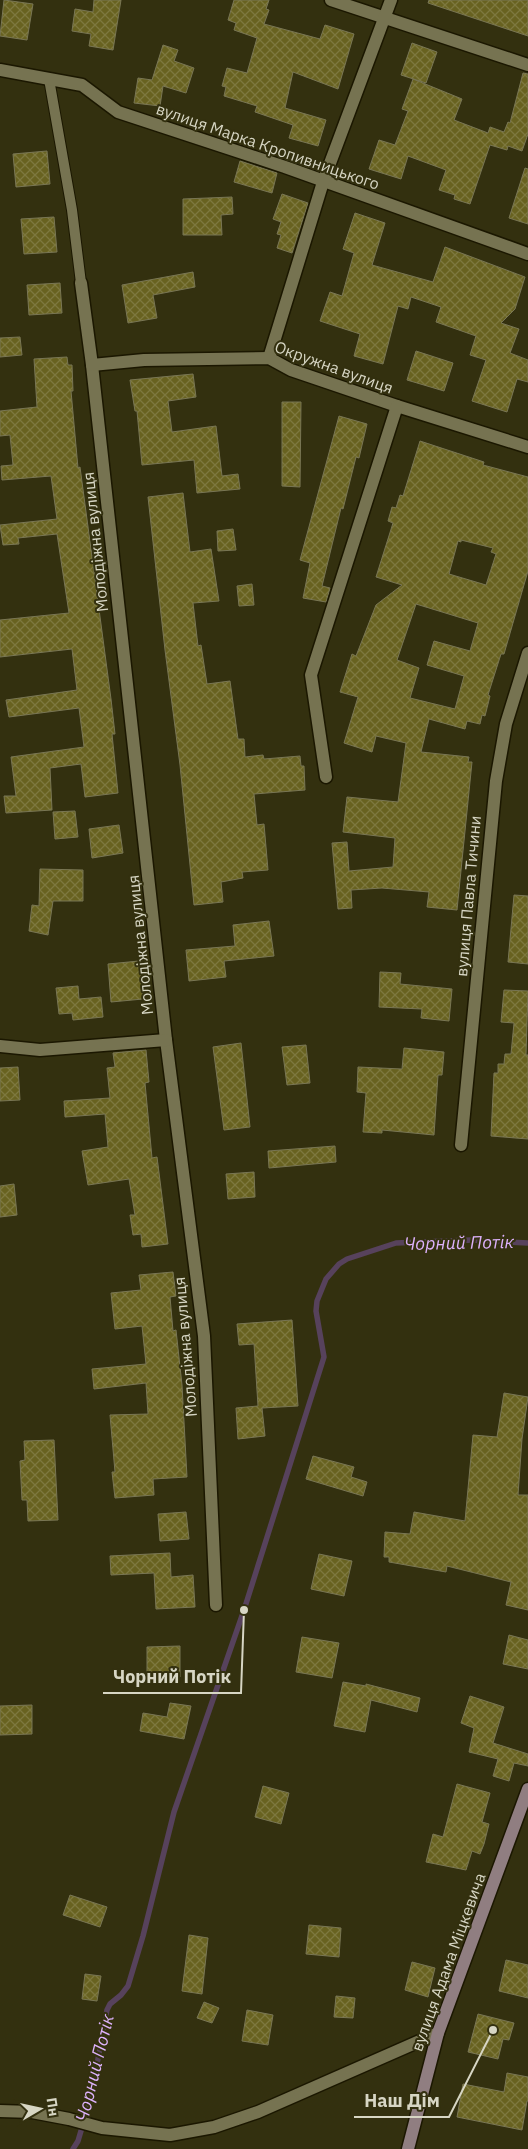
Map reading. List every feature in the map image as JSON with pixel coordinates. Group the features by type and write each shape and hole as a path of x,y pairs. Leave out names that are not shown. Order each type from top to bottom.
{"street":[{"path":"331,0 528,65"},
{"path":"269,358 323,182 391,0"},
{"name":"вулиця Марка Кропивницького","path":"0,70 82,85 118,112 528,254"},
{"name":"Молодіжна вулиця","path":"81,283 92,365 166,1040 204,1336 216,1605"},
{"name":"Окружна вулиця","path":"92,365 144,360 269,358 291,370 528,447"},
{"path":"326,777 311,675 397,406"},
{"name":"вулиця Павла Тичини","path":"461,1145 496,781 506,724 528,653"},
{"path":"0,1046 40,1050 166,1040"},
{"name":"вулиця Адама Міцкевича","path":"408,2149 438,2033 528,1789"},
{"path":"0,2111 32,2112 102,2128 170,2135 214,2127 258,2112 438,2033"}],"lane":[{"path":"49,79 72,210 81,283"}],"building":[{"path":"4,0 33,4 27,40 0,36"},
{"path":"94,0 121,0 113,50 89,46 91,34 72,31 75,9 93,12"},
{"path":"234,0 269,0 266,9 269,10 264,24 320,39 325,25 354,34 338,89 293,72 285,108 326,120 318,146 289,138 293,125 255,112 257,106 224,96 226,87 222,86 227,68 247,73 257,38 234,30 236,23 228,20"},
{"path":"429,0 528,0 528,36 428,3"},
{"path":"412,43 437,52 426,83 401,75"},
{"path":"163,45 178,50 174,61 194,68 186,93 163,86 160,106 134,103 138,78 152,80"},
{"path":"523,73 528,74 528,134 522,151 508,146 507,150 490,145 470,204 454,199 455,195 439,190 446,170 408,156 401,179 369,169 379,140 395,145 408,111 402,109 413,79 462,99 454,120 488,133 490,127 504,132 508,122 510,123"},
{"path":"47,151 50,184 16,187 13,154"},
{"path":"240,161 277,173 272,193 234,182"},
{"path":"525,168 528,169 528,224 509,218"},
{"path":"282,194 308,203 292,253 277,248 281,235 277,234 281,222 273,219"},
{"path":"232,197 233,214 221,215 222,235 183,235 183,199"},
{"path":"355,213 385,223 372,265 433,282 445,247 525,277 515,309 501,323 519,329 510,353 528,360 528,382 517,379 507,412 472,401 486,360 470,355 476,336 436,322 441,307 411,297 408,309 398,306 383,364 354,356 360,334 320,321 330,292 342,296 354,253 343,249"},
{"path":"54,217 57,252 24,254 21,219"},
{"path":"193,272 195,287 153,295 157,318 128,323 122,285"},
{"path":"60,283 62,313 29,315 27,285"},
{"path":"20,337 22,355 0,357 0,338"},
{"path":"416,351 453,363 444,391 407,380"},
{"path":"67,357 68,365 72,365 73,391 71,391 78,468 80,467 111,699 115,734 112,734 118,793 85,797 81,764 50,768 52,810 6,813 4,796 16,796 11,757 84,747 79,708 9,717 6,700 77,690 72,649 0,657 0,620 69,613 57,534 18,538 19,544 3,545 0,525 57,519 51,476 2,480 1,466 13,465 10,435 0,436 0,411 37,407 34,359"},
{"path":"193,374 196,397 168,401 172,432 216,426 222,476 238,474 240,489 197,493 194,460 142,465 137,411 135,411 130,380"},
{"path":"282,402 301,402 300,487 282,486"},
{"path":"339,416 367,424 359,458 356,457 343,509 341,508 322,586 330,588 326,602 303,598 310,563 300,560"},
{"path":"420,441 484,462 483,465 528,477 528,571 504,654 501,654 488,695 490,696 485,716 482,715 480,724 467,721 465,729 429,719 421,752 469,757 468,762 472,762 457,910 427,907 429,892 382,888 351,890 352,908 338,909 332,843 347,842 349,871 393,867 395,838 343,832 347,797 398,802 406,743 376,736 372,752 344,743 358,697 340,692 352,654 356,656 376,605 402,585 376,577 393,523 388,521 392,507 396,508 400,495 403,496","holes":["461,540 493,548 491,552 496,554 486,585 449,574 458,541 461,542","416,604 478,623 470,651 434,641 427,665 464,676 455,709 410,698 419,668 397,660"]},
{"path":"183,493 190,552 211,549 219,601 193,603 198,646 201,645 207,684 230,681 238,739 244,739 245,757 263,755 264,759 300,756 301,766 304,766 305,790 254,794 257,825 264,824 268,870 242,872 243,878 221,882 223,902 194,905 180,765 148,497"},
{"path":"233,529 236,550 218,551 217,531"},
{"path":"252,584 254,605 239,606 237,586"},
{"path":"75,811 78,837 55,839 53,812"},
{"path":"119,825 123,853 92,858 89,829"},
{"path":"40,869 83,870 83,901 53,901 48,935 29,931 32,905 39,906"},
{"path":"514,895 528,896 528,964 508,962"},
{"path":"269,921 274,956 224,961 226,977 189,981 186,950 235,946 233,925"},
{"path":"139,961 143,999 111,1002 108,964"},
{"path":"380,972 401,973 400,984 452,989 449,1021 421,1018 422,1009 379,1007"},
{"path":"78,986 79,999 101,997 103,1017 73,1020 72,1013 59,1014 56,988"},
{"path":"504,990 528,991 526,1055 528,1055 528,1139 491,1136 494,1073 498,1073 498,1064 504,1064 505,1054 511,1054 514,1023 501,1022"},
{"path":"241,1043 250,1127 224,1130 213,1047"},
{"path":"306,1045 310,1083 287,1085 282,1047"},
{"path":"404,1048 444,1052 442,1075 438,1075 434,1135 382,1130 382,1133 363,1132 366,1093 357,1092 358,1067 402,1069"},
{"path":"146,1050 149,1082 145,1083 152,1158 157,1157 168,1244 142,1247 141,1234 133,1235 130,1215 135,1215 129,1179 88,1185 82,1151 108,1147 105,1114 65,1117 64,1101 110,1098 107,1068 115,1067 113,1053"},
{"path":"18,1067 20,1100 0,1101 0,1068"},
{"path":"335,1146 336,1162 269,1168 268,1151"},
{"path":"254,1172 255,1197 228,1199 226,1174"},
{"path":"14,1184 17,1215 0,1217 0,1186"},
{"path":"173,1272 176,1296 170,1297 173,1331 176,1330 182,1385 187,1477 153,1479 154,1495 115,1498 112,1472 115,1472 110,1415 148,1414 146,1383 94,1389 92,1369 146,1364 142,1326 115,1329 111,1293 141,1290 139,1275"},
{"path":"292,1320 298,1406 262,1408 265,1436 238,1439 236,1408 258,1406 254,1344 239,1345 237,1324"},
{"path":"504,1393 528,1397 522,1439 518,1495 528,1495 528,1610 506,1605 511,1582 447,1566 446,1572 389,1562 389,1557 384,1557 385,1532 410,1534 414,1512 465,1521 473,1435 497,1437"},
{"path":"54,1440 58,1520 28,1521 27,1500 22,1500 20,1461 25,1460 24,1441"},
{"path":"313,1456 354,1467 351,1477 367,1482 363,1496 306,1479"},
{"path":"186,1512 189,1539 160,1541 158,1514"},
{"path":"170,1553 171,1577 193,1575 195,1607 156,1609 154,1573 111,1575 110,1556"},
{"path":"319,1554 352,1561 344,1596 311,1589"},
{"path":"509,1635 528,1640 528,1669 503,1664"},
{"path":"302,1637 339,1643 332,1678 296,1672"},
{"path":"180,1646 180,1677 147,1677 147,1647"},
{"path":"343,1682 366,1686 366,1684 420,1698 417,1712 371,1700 365,1732 334,1726"},
{"path":"470,1696 504,1707 493,1743 528,1754 528,1766 514,1763 509,1781 493,1776 498,1759 469,1752 474,1728 461,1723"},
{"path":"170,1703 191,1706 184,1739 140,1731 143,1713 167,1717"},
{"path":"32,1705 32,1734 0,1735 0,1706"},
{"path":"457,1784 490,1793 482,1822 489,1824 484,1844 480,1854 472,1851 466,1870 426,1862 433,1834 443,1837"},
{"path":"263,1786 289,1793 281,1824 255,1817"},
{"path":"70,1895 107,1907 100,1927 63,1915"},
{"path":"309,1925 341,1928 339,1957 306,1954"},
{"path":"189,1935 208,1938 202,1994 182,1991"},
{"path":"506,1960 528,1965 528,1998 499,1991"},
{"path":"412,1962 435,1968 428,1997 405,1990"},
{"path":"85,1974 101,1976 97,2001 82,1999"},
{"path":"336,1996 355,1998 353,2018 334,2017"},
{"path":"204,2002 219,2008 212,2023 197,2018"},
{"path":"247,2010 273,2015 268,2045 242,2041"},
{"path":"478,2014 514,2023 509,2040 503,2039 498,2059 468,2052"},
{"path":"507,2073 528,2077 528,2101 522,2130 457,2117 463,2084 504,2092"}],"waterway":[{"name":"Чорний Потік","path":"73,2149 78,2141 91,2097 107,2010 110,2004 128,1986 143,1936 174,1812 244,1610 324,1357 316,1311 317,1301 326,1279 339,1264 347,1259 396,1243 471,1240 528,1243"}],"place":[{"name":"Чорний Потік","path":"244,1610"},
{"name":"Наш Дім","path":"493,2030"}]}
